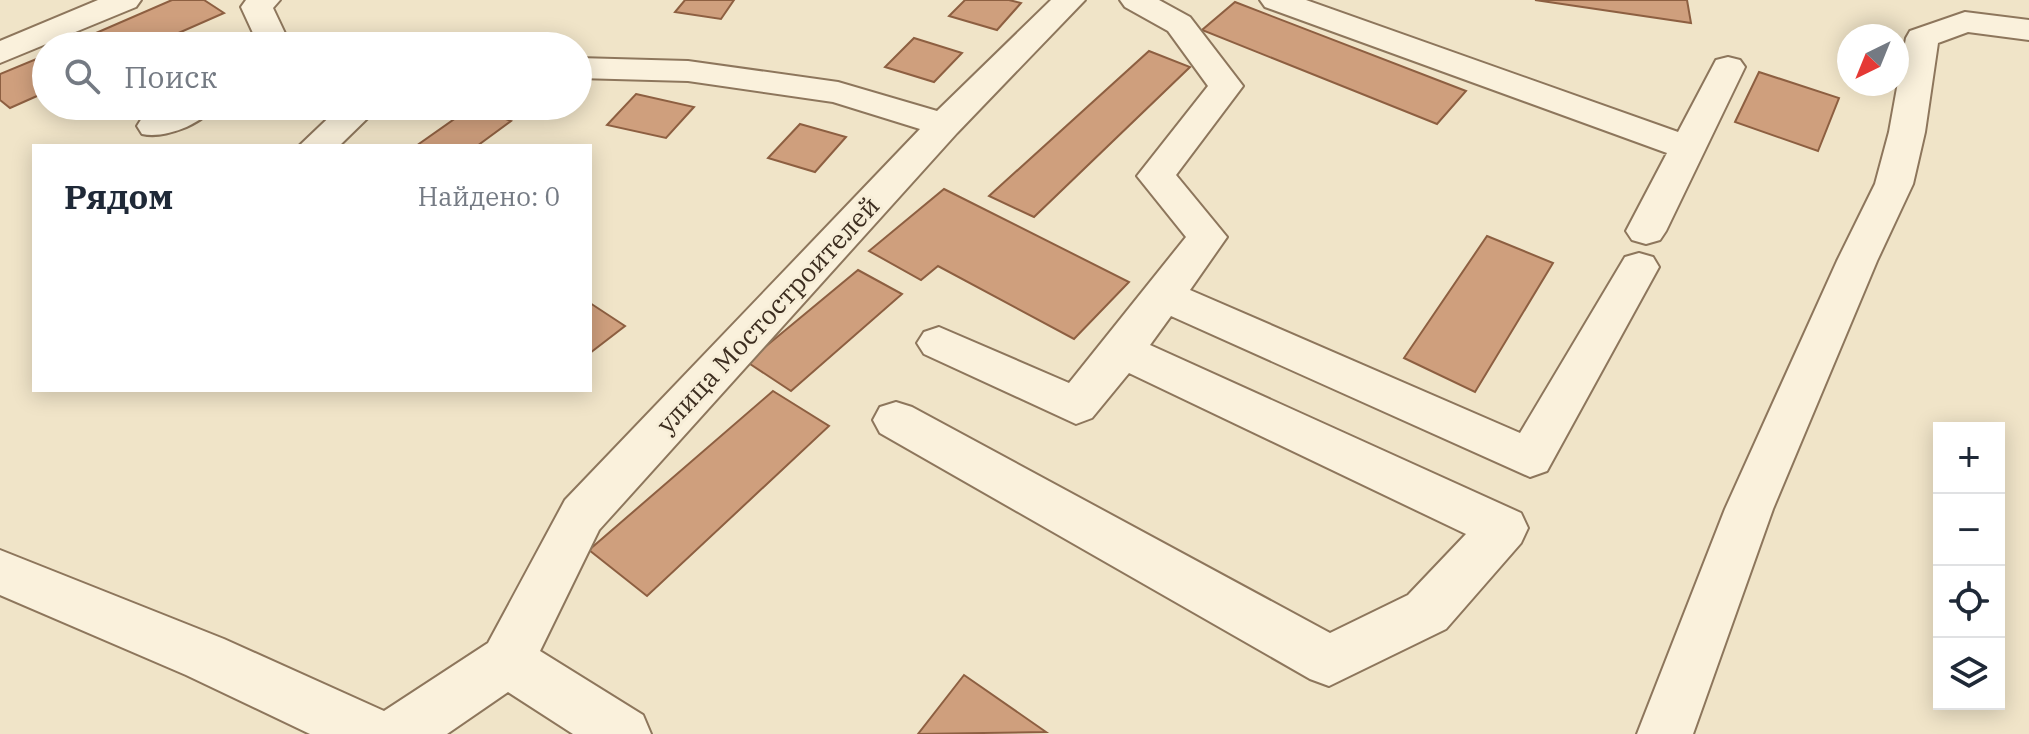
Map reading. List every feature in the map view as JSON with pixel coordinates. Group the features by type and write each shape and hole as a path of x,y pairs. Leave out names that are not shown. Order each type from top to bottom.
{"street":[{"path":"50,32 125,0"},
{"name":"улица Мостостроителей","path":"507,661 582,515 944,125 1069,0"},
{"path":"939,343 1076,406 1122,351 1207,237 1156,176 1226,86 1179,24 1136,0"},
{"path":"1276,0 1688,148"},
{"path":"255,2 269,32"},
{"path":"1665,734 1749,509 1857,261 1894,184 1907,132 1922,38 1965,22 2029,30"},
{"path":"0,53 32,39"},
{"path":"1163,295 1530,458 1642,249 1728,67"},
{"path":"592,68 688,71 838,92 944,125"},
{"path":"155,126 167,120"},
{"path":"319,144 346,120"},
{"path":"896,420 1329,661 1427,612 1503,528 1122,351"},
{"path":"0,572 205,657 371,734"},
{"path":"399,734 507,661 623,734"}],"building":[{"path":"172,0 204,0 224,13 181,32 98,32"},
{"path":"685,0 734,0 721,19 675,12"},
{"path":"965,0 1021,3 997,30 949,16"},
{"path":"1535,0 1687,0 1691,23"},
{"path":"1235,2 1466,91 1437,124 1202,30"},
{"path":"914,38 962,53 934,82 885,67"},
{"path":"1149,51 1190,67 1034,217 989,196"},
{"path":"32,61 32,98 10,108 0,100 0,74"},
{"path":"1759,72 1839,98 1818,151 1735,122"},
{"path":"636,94 694,107 666,138 607,125"},
{"path":"453,120 511,121 480,144 419,144"},
{"path":"800,124 846,137 815,172 768,158"},
{"path":"944,189 1129,282 1074,339 938,266 921,280 869,251"},
{"path":"1487,236 1553,263 1475,392 1404,358"},
{"path":"858,270 902,294 791,391 747,362"},
{"path":"592,304 625,326 592,351"},
{"path":"773,391 829,426 647,596 589,550"},
{"path":"964,675 1046,732 918,734"}]}
